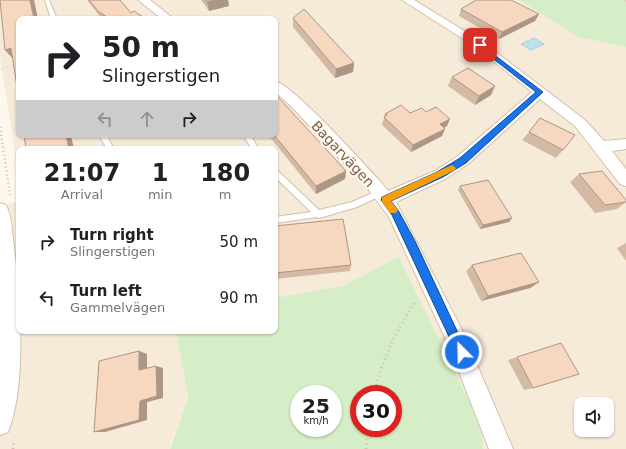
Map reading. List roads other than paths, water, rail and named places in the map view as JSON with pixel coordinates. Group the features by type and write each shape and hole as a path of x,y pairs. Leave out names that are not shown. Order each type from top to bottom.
{"street":[{"path":"143,0 164,16"},
{"path":"407,0 469,38 580,123 601,147 626,180"},
{"name":"Bagarvägen","path":"278,88 296,103 382,196 395,213 456,339 501,449"},
{"path":"382,196 440,174 463,160 540,92"},
{"path":"601,147 626,144"},
{"path":"0,210 5,244 9,343 6,392 0,424"}],"lane":[{"path":"47,0 53,16"},
{"path":"278,176 319,215"},
{"path":"278,220 319,215 382,196"}],"water":[{"path":"534,38 544,44 531,50 521,44"}]}
